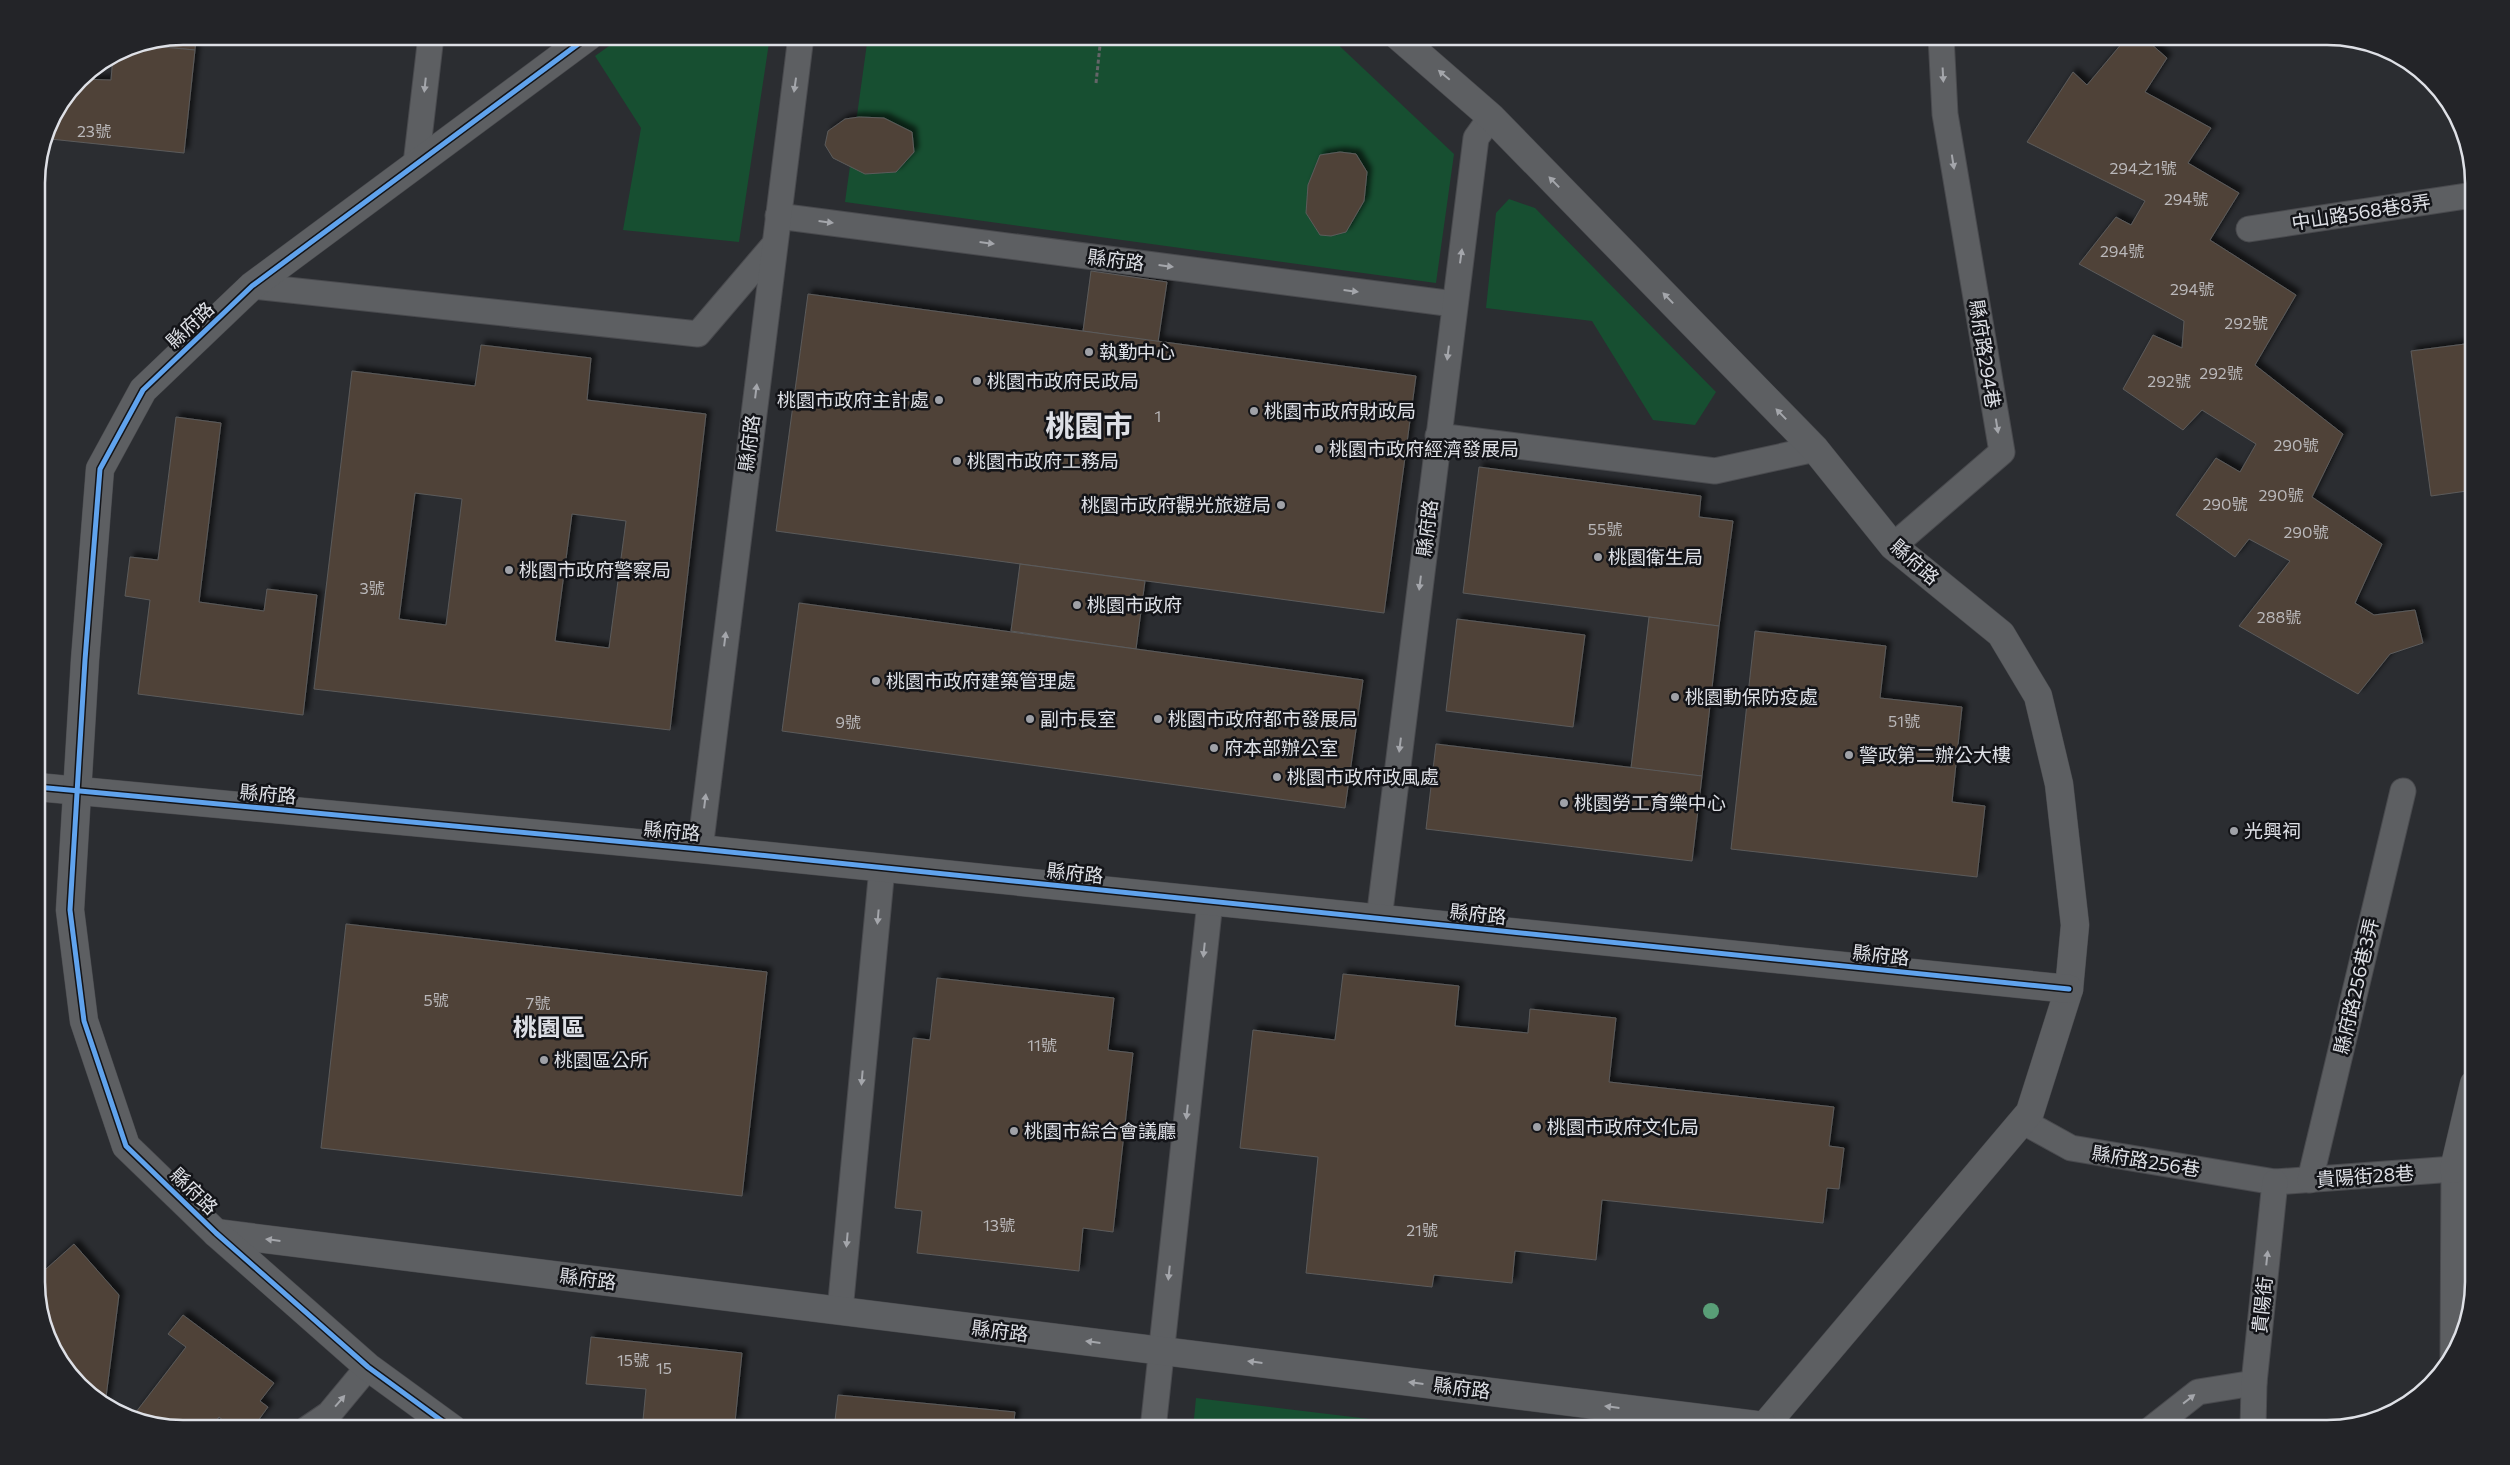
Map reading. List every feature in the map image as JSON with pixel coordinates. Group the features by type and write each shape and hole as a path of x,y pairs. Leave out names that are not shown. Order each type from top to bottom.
{"street":[{"name":"縣府路","path":"441,1420 368,1367 216,1233 126,1146 84,1021 70,910 76,792 100,469 144,390 252,286 578,45"},
{"name":"縣府路","path":"1408,45 1491,117 1815,449 1893,546 2001,634 2038,696 2059,784 2075,925 2069,989 2030,1112 1769,1420"},
{"name":"縣府路","path":"45,788 700,849 2069,989"},
{"name":"縣府路","path":"216,1233 1707,1420"}],"lane":[{"path":"416,164 430,45"},
{"name":"縣府路","path":"700,849 774,245 801,45"},
{"name":"縣府路294巷","path":"1893,546 2002,452 1945,114 1941,45"},
{"name":"縣府路","path":"1379,919 1476,138 1491,117"},
{"name":"中山路568巷8弄","path":"2249,230 2465,196"},
{"name":"縣府路","path":"778,216 1454,304"},
{"path":"252,286 698,334 774,245"},
{"path":"1438,436 1714,471 1815,449"},
{"name":"縣府路256巷3弄","path":"2310,1180 2402,791"},
{"path":"840,1311 882,868"},
{"path":"1154,1420 1210,902"},
{"name":"縣府路256巷","path":"2022,1122 2071,1148 2275,1182"},
{"path":"2454,1337 2464,1170"},
{"name":"貴陽街28巷","path":"2275,1182 2464,1170"},
{"name":"貴陽街","path":"2253,1420 2254,1383 2275,1182"},
{"path":"320,1420 329,1414 368,1367"},
{"path":"2162,1420 2198,1392 2254,1383"}],"path":[{"path":"1096,84 1100,45"}],"green space":[{"path":"610,45 769,45 739,242 623,230 641,128 595,56"},
{"path":"867,45 1339,45 1454,154 1436,283 845,202"},
{"path":"1509,199 1535,208 1716,392 1695,425 1653,420 1592,321 1486,308 1496,213"},
{"path":"1196,1398 1378,1420 1194,1420"}],"building":[{"path":"195,45 195,50 161,47"},
{"path":"2120,45 2152,45 2167,58 2145,92 2211,128 2188,163 2239,193 2210,240 2296,295 2255,365 2343,434 2312,497 2382,544 2355,603 2374,615 2415,610 2423,643 2390,654 2358,694 2239,626 2290,561 2249,539 2235,557 2176,515 2216,458 2240,472 2256,444 2202,410 2183,430 2123,389 2153,335 2182,348 2184,321 2079,264 2116,217 2131,225 2145,201 2027,142 2073,72 2087,85"},
{"path":"161,47 195,50 184,153 52,139 63,114 79,92 92,79 111,80 112,64 138,52"},
{"path":"859,117 884,118 912,132 914,152 896,172 865,174 833,158 825,145 828,131 845,119"},
{"path":"1340,152 1356,154 1367,172 1364,201 1346,232 1331,236 1320,235 1306,213 1308,185 1320,155"},
{"path":"1091,271 1167,282 1158,342 1083,331"},
{"path":"808,294 1416,376 1384,613 776,531"},
{"path":"2465,344 2465,491 2431,496 2411,351"},
{"name":"桃園市政府警察局","path":"481,345 591,358 587,400 706,414 670,730 314,689 352,371 475,386","holes":["415,493 462,499 446,625 399,619","572,514 626,521 609,648 555,641"]},
{"path":"176,417 221,423 199,602 264,611 267,589 317,595 303,715 138,694 150,600 125,596 130,557 158,560"},
{"name":"桃園衛生局","path":"1479,467 1701,496 1699,517 1733,521 1719,626 1463,593"},
{"path":"1020,564 1145,581 1136,649 1011,631"},
{"path":"799,603 1363,680 1345,808 782,731"},
{"name":"桃園動保防疫處","path":"1649,617 1719,626 1702,776 1631,768"},
{"path":"1457,619 1585,635 1573,727 1446,711"},
{"name":"警政第二辦公大樓","path":"1755,631 1886,646 1880,698 1962,707 1952,802 1985,806 1977,877 1731,849"},
{"name":"桃園勞工育樂中心","path":"1436,744 1702,776 1692,861 1426,829"},
{"name":"桃園區公所","path":"346,924 767,972 742,1196 321,1148"},
{"name":"桃園市政府文化局","path":"1343,974 1459,986 1455,1026 1528,1033 1530,1009 1616,1018 1609,1082 1834,1107 1829,1146 1844,1148 1839,1189 1827,1188 1823,1223 1602,1200 1596,1260 1515,1251 1512,1283 1434,1275 1432,1287 1306,1273 1318,1157 1240,1148 1253,1030 1335,1040"},
{"name":"桃園市綜合會議廳","path":"937,978 1114,998 1108,1050 1133,1053 1113,1232 1083,1228 1079,1271 917,1253 922,1211 895,1208 913,1038 930,1040"},
{"path":"74,1244 119,1295 106,1397 79,1373 59,1343 52,1327 48,1309 45,1291 45,1270"},
{"path":"183,1315 274,1383 260,1401 268,1407 259,1420 223,1420 219,1417 217,1420 165,1419 136,1412 186,1347 168,1334"},
{"path":"591,1337 742,1353 735,1420 643,1420 646,1389 586,1384"},
{"path":"838,1395 1015,1412 1014,1420 835,1420"}],"cycle path":[{"path":"441,1420 368,1367 216,1233 126,1146 84,1021 70,910 85,660 100,469 143,390 252,286 577,45"},
{"path":"45,788 700,849 2069,989"}],"place":[{"name":"執勤中心","path":"1089,352"},
{"name":"桃園市政府民政局","path":"977,381"},
{"name":"桃園市政府主計處","path":"939,400"},
{"name":"桃園市政府財政局","path":"1254,411"},
{"name":"桃園市政府經濟發展局","path":"1319,449"},
{"name":"桃園市政府工務局","path":"957,461"},
{"name":"桃園市政府觀光旅遊局","path":"1281,505"},
{"name":"桃園衛生局","path":"1598,557"},
{"name":"桃園市政府警察局","path":"509,570"},
{"name":"桃園市政府","path":"1077,605"},
{"name":"桃園市政府建築管理處","path":"876,681"},
{"name":"桃園動保防疫處","path":"1675,697"},
{"name":"副市長室","path":"1030,719"},
{"name":"桃園市政府都市發展局","path":"1158,719"},
{"name":"府本部辦公室","path":"1214,748"},
{"name":"警政第二辦公大樓","path":"1849,755"},
{"name":"桃園市政府政風處","path":"1277,777"},
{"name":"桃園勞工育樂中心","path":"1564,803"},
{"name":"光興祠","path":"2234,831"},
{"name":"桃園區公所","path":"544,1060"},
{"name":"桃園市政府文化局","path":"1537,1127"},
{"name":"桃園市綜合會議廳","path":"1014,1131"}],"district":[{"name":"桃園市","path":"1089,426"},
{"name":"桃園區","path":"549,1028"}]}
